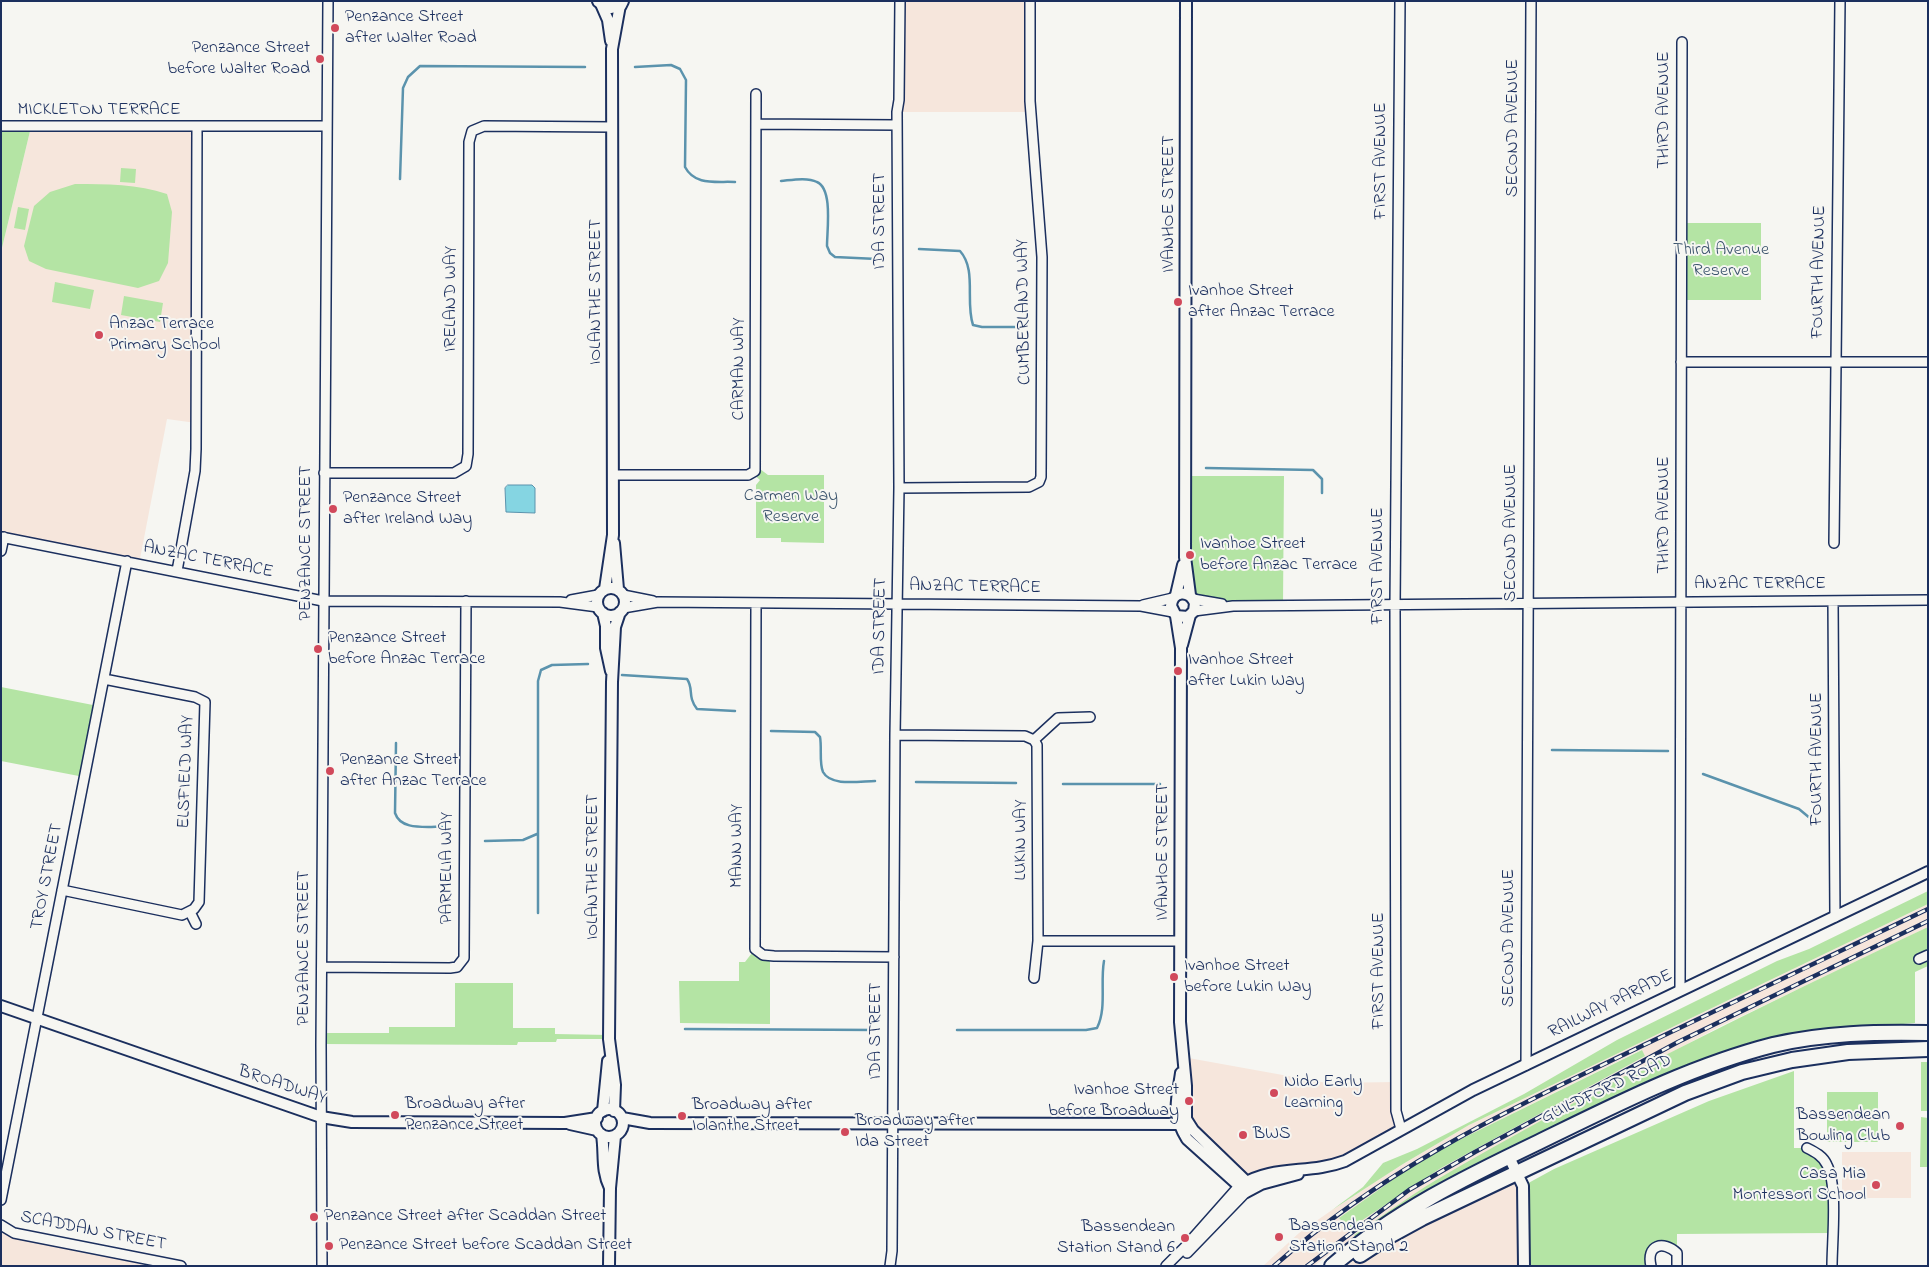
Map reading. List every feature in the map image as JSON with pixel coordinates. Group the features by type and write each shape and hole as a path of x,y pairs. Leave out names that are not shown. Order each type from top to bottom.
{"highway":[{"name":"GUILDFORD ROAD","path":"1332,1266 1416,1204 1645,1090 1728,1059 1774,1045 1822,1036 1875,1032 1928,1033"},
{"name":"GUILDFORD ROAD","path":"1345,1266 1389,1236 1516,1172 1685,1093 1742,1072 1792,1060 1891,1049 1928,1049"}],"main road":[{"path":"599,2 610,7 624,3"}],"street":[{"name":"PENZANCE STREET","path":"322,1266 323,601 328,1"},
{"name":"IDA STREET","path":"890,1266 892,1251 895,735 900,488 897,125 900,1"},
{"name":"CUMBERLAND WAY","path":"900,488 1029,488 1039,482 1042,477 1042,257 1030,101 1030,1"},
{"name":"IVANHOE STREET","path":"1186,1 1185,557 1191,597"},
{"name":"FIRST AVENUE","path":"1400,1 1395,605 1396,1111 1401,1130"},
{"name":"SECOND AVENUE","path":"1526,1064 1531,1"},
{"name":"FOURTH AVENUE","path":"1834,543 1840,1"},
{"name":"IOLANTHE STREET","path":"599,2 608,20 612,49 613,535 622,610 615,627 612,682 610,1053 600,1114 600,1132"},
{"name":"IOLANTHE STREET","path":"612,49 624,3"},
{"name":"THIRD AVENUE","path":"1680,989 1682,42"},
{"name":"CARMAN WAY","path":"613,475 748,475 756,470 756,94"},
{"path":"756,124 897,125"},
{"name":"MICKLETON TERRACE","path":"1,126 326,126"},
{"name":"IRELAND WAY","path":"324,473 454,473 466,466 468,454 469,142 472,131 484,126 612,126"},
{"name":"MICKLETON TERRACE","path":"177,571 194,478 196,450 197,127"},
{"path":"1681,362 1928,362"},
{"name":"IOLANTHE STREET","path":"612,682 606,648 606,626 600,610 601,592 613,535"},
{"path":"1,551 3,537"},
{"name":"ANZAC TERRACE","path":"3,537 323,601 560,602 600,610"},
{"name":"IVANHOE STREET","path":"1175,596 1185,557"},
{"name":"TROY STREET","path":"1,1200 127,561"},
{"path":"601,592 620,592"},
{"name":"ANZAC TERRACE","path":"560,602 601,592"},
{"name":"ANZAC TERRACE","path":"620,592 658,602"},
{"path":"1183,593 1191,597 1192,613 1182,618 1174,614 1170,606 1175,596 1183,593"},
{"name":"ANZAC TERRACE","path":"1141,606 1175,596"},
{"name":"ANZAC TERRACE","path":"1191,597 1233,606"},
{"name":"ANZAC TERRACE","path":"1192,613 1233,606 1928,600"},
{"name":"FOURTH AVENUE","path":"1833,601 1835,917"},
{"name":"PARMELIA WAY","path":"322,967 450,968 458,967 464,958 466,602"},
{"name":"ANZAC TERRACE","path":"622,610 658,602 899,603 1141,606 1174,614"},
{"name":"MANN WAY","path":"756,603 755,948 762,955 774,956 894,957"},
{"path":"600,610 613,616 622,610"},
{"name":"IVANHOE STREET","path":"1182,648 1192,613"},
{"name":"IVANHOE STREET","path":"1174,614 1182,648 1180,1022 1183,1057 1184,1124 1187,1139 1246,1187"},
{"name":"ELSFIELD WAY","path":"104,679 195,697 205,702 199,902 190,912"},
{"path":"895,735 1025,736 1034,740 1058,718 1090,717"},
{"name":"LUKIN WAY","path":"1034,740 1038,749 1038,942 1034,978"},
{"name":"RAILWAY PARADE","path":"1166,1266 1246,1187 1269,1173 1332,1166 1344,1162 1473,1090 1680,989 1928,872"},
{"path":"62,890 182,915 190,912 196,924"},
{"path":"1038,942 1180,942"},
{"name":"BROADWAY","path":"1,1006 321,1117 352,1122 565,1123 600,1132 618,1132"},
{"name":"IOLANTHE STREET","path":"610,1053 618,1114 618,1132"},
{"name":"BROADWAY","path":"565,1123 600,1114 618,1114"},
{"path":"618,1114 650,1124"},
{"path":"608,1266 610,1188 618,1132 650,1124 1184,1124"},
{"path":"600,1132 604,1147 603,1171 610,1188"},
{"path":"1807,1148 1822,1157 1828,1166 1832,1185 1832,1266"},
{"path":"1509,1157 1523,1186 1524,1266"},
{"name":"RAILWAY PARADE","path":"1172,1266 1189,1251 1246,1187"},
{"name":"SCADDAN STREET","path":"1,1224 14,1234 181,1266"},
{"path":"1650,1266 1650,1254 1661,1245 1669,1246 1676,1253 1677,1266"},
{"name":"IDA STREET","path":"892,1251 895,1266"}],"shaded area":[{"path":"900,1 1030,1 1031,112 897,112"},
{"name":"Anzac Terrace Primary School","path":"31,127 197,127 196,423 167,419 139,564 1,537 1,252"},
{"path":"1928,904 1928,927 1719,1027 1490,1150 1434,1181 1354,1235 1356,1237 1314,1266 1263,1266 1299,1233 1332,1210 1403,1164 1469,1125","holes":["1641,1050 1645,1056 1441,1168 1349,1229 1339,1218 1405,1171 1451,1144"]},
{"path":"1183,1057 1327,1083 1396,1082 1401,1129 1349,1159 1246,1181 1189,1124"},
{"name":"Casa Mia Montessori School","path":"1842,1152 1911,1152 1911,1198 1842,1198"},
{"path":"1517,1172 1523,1186 1524,1266 1345,1266 1389,1236"},
{"path":"1,1232 153,1260 153,1266 1,1266"}],"green space":[{"path":"1,126 31,127 1,252"},
{"path":"121,168 136,169 135,183 120,182"},
{"path":"75,184 133,186 167,194 172,212 168,263 159,281 138,288 46,269 29,261 24,246 34,206 50,192"},
{"path":"18,207 29,209 25,230 14,228"},
{"name":"Third Avenue Reserve","path":"1681,223 1761,223 1761,300 1681,300"},
{"path":"55,282 94,290 90,309 52,302"},
{"path":"124,296 163,303 160,322 121,315"},
{"name":"Carmen Way Reserve","path":"756,466 768,475 824,475 824,543 781,542 781,538 756,538 756,485 760,480 752,473"},
{"path":"1185,476 1284,476 1283,605 1233,606 1192,597"},
{"path":"1,687 98,706 84,777 1,761"},
{"path":"1928,891 1928,904 1469,1125 1403,1164 1332,1210 1363,1187 1383,1163 1417,1149 1524,1094 1617,1040 1777,961 1809,949"},
{"path":"1928,927 1928,966 1915,972 1915,1023 1856,1028 1728,1052 1359,1240 1354,1235 1436,1180 1556,1112 1741,1017"},
{"path":"755,949 770,956 770,1024 680,1023 679,981 739,981 739,962 745,962"},
{"path":"455,983 513,983 513,1028 555,1028 555,1034 609,1035 609,1039 557,1039 556,1042 518,1042 517,1045 321,1044 321,1033 389,1033 389,1027 455,1027"},
{"path":"1642,1050 1645,1056 1441,1168 1349,1229 1339,1218 1405,1171 1451,1144"},
{"path":"1921,1062 1928,1062 1928,1111 1921,1111"},
{"path":"1794,1071 1794,1148 1807,1148 1828,1166 1832,1233 1677,1234 1677,1253 1654,1249 1651,1266 1524,1266 1523,1186 1554,1169 1709,1101"},
{"path":"1827,1092 1878,1092 1878,1142 1827,1142"},
{"path":"1921,1117 1928,1118 1928,1167 1920,1167"}],"water":[{"path":"508,485 532,485 535,488 535,513 506,512 505,488"}],"waterway":[{"path":"635,67 671,65 680,69 686,80 685,167 689,173 700,180 735,182"},
{"path":"400,179 403,88 408,77 420,66 585,67"},
{"path":"781,181 809,180 817,182 822,186 827,201 827,246 830,253 835,257 877,259"},
{"path":"919,249 960,251 968,267 973,325 982,327 1024,327"},
{"path":"1206,468 1313,470 1322,479 1322,493"},
{"path":"538,913 538,681 541,670 552,665 588,664"},
{"path":"622,675 687,679 692,700 697,709 735,711"},
{"path":"771,731 815,732 820,737 822,768 827,777 847,782 875,781"},
{"path":"396,743 395,813 398,819 408,825 442,827"},
{"path":"1552,750 1668,751"},
{"path":"1703,774 1799,809 1811,819"},
{"path":"916,782 1016,783"},
{"path":"1063,784 1160,784"},
{"path":"485,841 523,840 537,834"},
{"path":"957,1030 1086,1030 1097,1028 1103,1004 1104,961"},
{"path":"685,1029 878,1030"}],"railway":[{"path":"1274,1266 1357,1201 1442,1147 1577,1077 1928,909"},
{"path":"1307,1266 1409,1190 1475,1152 1678,1042 1928,921"}],"place":[{"name":"Penzance Street after Walter Road","path":"335,28"},
{"name":"Penzance Street before Walter Road","path":"320,59"},
{"name":"Ivanhoe Street after Anzac Terrace","path":"1178,302"},
{"name":"Anzac Terrace Primary School","path":"99,335"},
{"name":"Penzance Street after Ireland Way","path":"333,509"},
{"name":"Ivanhoe Street before Anzac Terrace","path":"1190,555"},
{"name":"Penzance Street before Anzac Terrace","path":"318,649"},
{"name":"Ivanhoe Street after Lukin Way","path":"1178,671"},
{"name":"Penzance Street after Anzac Terrace","path":"330,771"},
{"name":"Ivanhoe Street before Lukin Way","path":"1174,977"},
{"name":"Nido Early Learning","path":"1274,1093"},
{"name":"Ivanhoe Street before Broadway","path":"1189,1101"},
{"name":"Broadway after Penzance Street","path":"395,1115"},
{"name":"Broadway after Iolanthe Street","path":"682,1116"},
{"name":"Bassendean Bowling Club","path":"1900,1126"},
{"name":"Broadway after Ida Street","path":"845,1132"},
{"name":"BWS","path":"1243,1135"},
{"name":"Casa Mia Montessori School","path":"1876,1185"},
{"name":"Penzance Street after Scaddan Street","path":"314,1217"},
{"name":"Bassendean Station Stand 2","path":"1279,1237"},
{"name":"Bassendean Station Stand 6","path":"1185,1238"},
{"name":"Penzance Street before Scaddan Street","path":"329,1246"}]}
